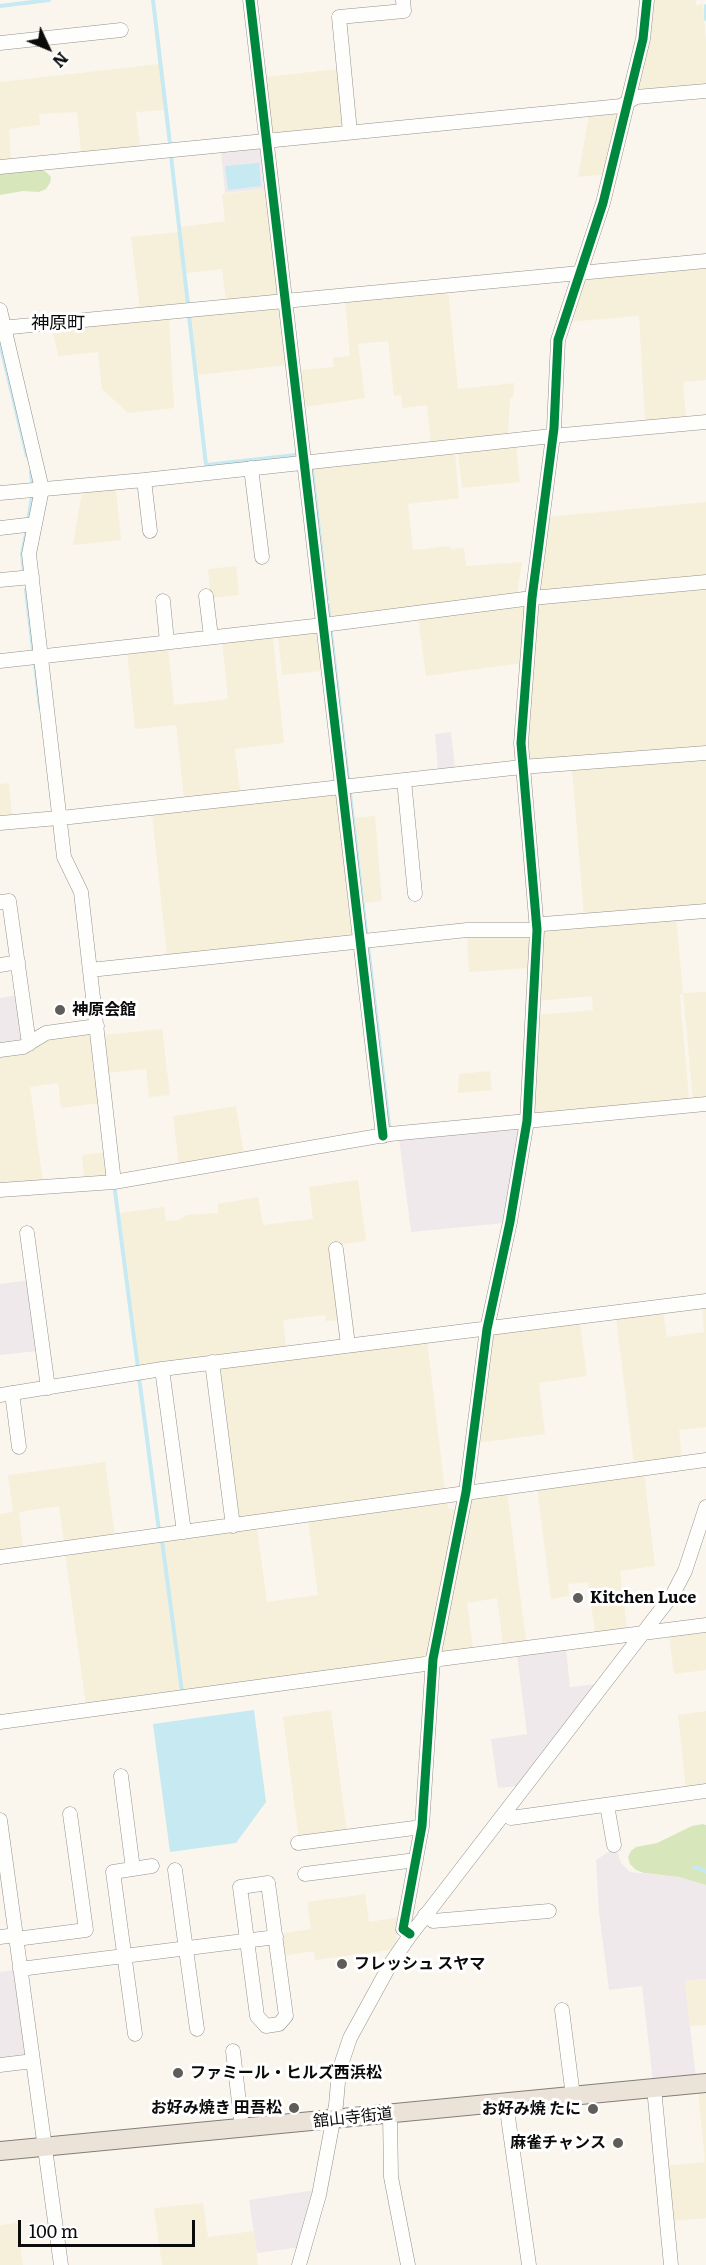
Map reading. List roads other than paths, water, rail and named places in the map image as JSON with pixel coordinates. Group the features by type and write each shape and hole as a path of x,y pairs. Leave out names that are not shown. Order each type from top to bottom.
{"main road":[{"name":"舘山寺街道","path":"0,2151 706,2083"}],"street":[{"path":"250,0 383,1136"},
{"path":"350,132 339,17 404,11 403,0"},
{"path":"410,1935 403,1929 422,1827 432,1661 466,1492 487,1329 510,1222 527,1121 537,927 521,743 531,598 544,514 558,340 603,203 644,39 647,0"},
{"path":"0,43 121,30"},
{"path":"0,167 621,106 636,97 706,91"},
{"path":"2,328 706,261"},
{"path":"0,310 2,328 42,489 29,554 64,857 81,892 114,1182"},
{"path":"0,493 706,422"},
{"path":"251,468 262,557"},
{"path":"144,480 150,531"},
{"path":"0,528 35,524"},
{"path":"0,580 32,577"},
{"path":"0,661 323,625 531,598 706,582"},
{"path":"206,596 211,637"},
{"path":"163,600 167,642"},
{"path":"0,823 522,767 706,753"},
{"path":"404,780 415,894"},
{"path":"0,902 9,901 29,1044"},
{"path":"90,970 467,930 531,930 543,924 706,910"},
{"path":"0,965 18,962"},
{"path":"0,1050 23,1047 46,1033 96,1026"},
{"path":"0,1190 114,1182 383,1136 706,1104"},
{"path":"27,1233 48,1388"},
{"path":"336,1249 348,1345"},
{"path":"19,1447 6,1394 212,1362 706,1301"},
{"path":"212,1362 233,1526"},
{"path":"162,1369 184,1532"},
{"path":"0,1557 706,1460"},
{"path":"299,2265 319,2195 334,2120 339,2071 345,2048 391,1963 410,1935 680,1583 706,1507"},
{"path":"0,1722 425,1664 451,1657 706,1625"},
{"path":"121,1776 133,1869"},
{"path":"505,1813 511,1818 706,1791"},
{"path":"607,1805 614,1845"},
{"path":"0,1937 86,1930 70,1814"},
{"path":"0,1820 61,2265"},
{"path":"298,1843 422,1827"},
{"path":"305,1874 416,1860"},
{"path":"135,2034 113,1872 152,1866"},
{"path":"175,1870 196,2029"},
{"path":"268,1883 286,2016 279,2024 266,2026 257,2016 247,1941 240,1887 268,1883"},
{"path":"425,1916 433,1921 549,1911"},
{"path":"20,1969 276,1937"},
{"path":"562,2010 573,2096"},
{"path":"233,2051 242,2128"},
{"path":"0,2065 33,2061"},
{"path":"654,2088 671,2265"},
{"path":"506,2103 529,2265"},
{"path":"390,2114 391,2177 408,2265"}],"water":[{"path":"259,163 261,186 228,190 225,166"},
{"path":"254,1710 266,1802 236,1843 170,1852 153,1724"}],"waterway":[{"path":"0,6 49,0"},
{"path":"153,0 170,144"},
{"path":"706,6 706,19"},
{"path":"171,156 188,305"},
{"path":"189,315 206,465 296,455"},
{"path":"0,343 27,456"},
{"path":"312,469 327,599"},
{"path":"31,472 32,483"},
{"path":"28,521 32,497"},
{"path":"24,573 22,554 26,534"},
{"path":"26,590 33,650"},
{"path":"328,605 329,615"},
{"path":"331,633 348,779"},
{"path":"35,663 40,707"},
{"path":"350,794 366,932"},
{"path":"368,946 389,1126"},
{"path":"115,1191 138,1368"},
{"path":"139,1377 159,1531"},
{"path":"162,1541 182,1692"},
{"path":"694,1867 706,1871"}],"place":[{"name":"神原会館","path":"60,1010"},
{"name":"Kitchen Luce","path":"578,1598"},
{"name":"フレッシュ スヤマ","path":"342,1964"},
{"name":"ファミール・ヒルズ西浜松","path":"178,2073"},
{"name":"お好み焼き 田吾松","path":"294,2108"},
{"name":"お好み焼 たに","path":"593,2109"},
{"name":"麻雀チャンス","path":"618,2143"}],"district":[{"name":"神原町","path":"58,324"}]}
